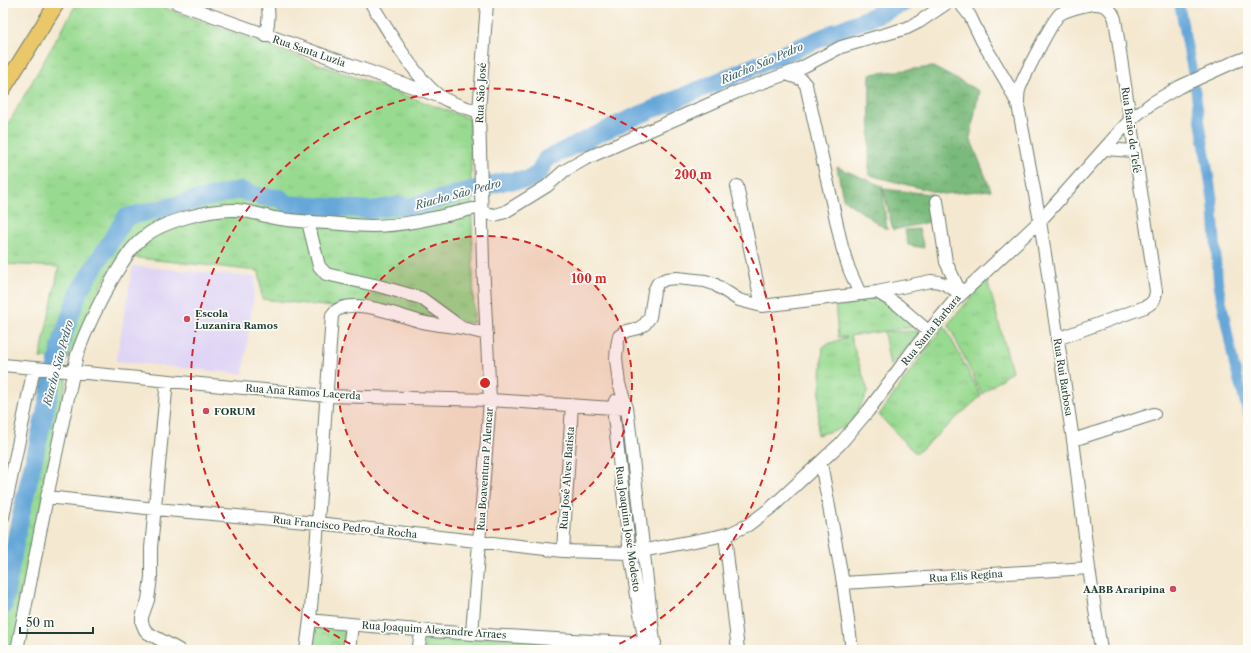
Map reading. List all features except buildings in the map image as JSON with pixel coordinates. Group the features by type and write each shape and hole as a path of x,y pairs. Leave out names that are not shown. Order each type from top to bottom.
{"main road":[{"path":"3,90 57,3"}],"street":[{"name":"Rua Santa Luzia","path":"177,3 266,36 442,97 479,112"},
{"path":"266,36 269,10 267,3"},
{"path":"371,3 414,68 427,84 442,97"},
{"name":"Rua São José","path":"480,184 479,112 488,3"},
{"path":"17,650 73,373 84,336 92,316 125,258 137,243 145,236 170,223 185,218 235,210 274,218 308,222 371,226 427,219 481,205 495,215 505,212 547,186 564,171 587,158 740,91 797,70 841,47 907,28 919,22 947,3"},
{"path":"960,3 970,16 982,41 1018,105"},
{"name":"Rua Barão de Tefé","path":"1018,105 1019,90 1024,77 1058,15 1074,7 1094,4 1103,5 1112,11 1115,19 1156,291 1155,299 1152,304 1145,307 1057,338"},
{"name":"Rua Santa Barbara","path":"644,551 725,535 748,525 772,507 840,444 868,411 928,331 961,294 1040,220 1130,120 1152,103 1179,87 1248,57"},
{"path":"786,74 801,79 806,85 842,247 849,269 860,294"},
{"name":"Rua Rui Barbosa","path":"1018,105 1040,220 1073,440 1101,650"},
{"path":"1104,149 1134,152"},
{"name":"Rua Boaventura P Alencar","path":"472,633 490,400 480,184"},
{"path":"737,186 762,306"},
{"path":"937,201 946,262 961,294"},
{"path":"308,222 319,266 326,274 379,286 421,298 462,328"},
{"path":"613,408 619,384 616,359 619,336 645,324 650,317 654,291 658,283 666,279 677,278 705,281 714,284 739,300 762,306 877,292 923,282 937,281 944,283 961,294"},
{"path":"877,292 898,305 928,331"},
{"path":"306,650 318,524 332,315 338,309 344,307 360,307 380,310 422,322 462,328 487,334"},
{"name":"Rua Ana Ramos Lacerda","path":"3,365 73,373 327,396 490,400 613,408 627,407"},
{"path":"3,517 6,487 38,369"},
{"path":"167,381 151,548 151,577 148,600 142,617 142,623 144,630 148,633 179,650"},
{"name":"Rua Joaquim José Modesto","path":"619,384 627,407 644,551 651,647"},
{"name":"Rua Josê Alves Batista","path":"563,550 572,405"},
{"name":"Rua Joaquim José Modesto","path":"613,408 630,554 651,647"},
{"path":"1073,440 1154,414"},
{"path":"618,454 632,453"},
{"path":"820,463 843,583 852,650"},
{"name":"Rua Francisco Pedro da Rocha","path":"47,497 563,550 630,554 644,551"},
{"path":"725,535 738,650"},
{"name":"Rua Elis Regina","path":"843,583 1089,568"},
{"name":"Rua Joaquim Alexandre Arraes","path":"310,620 352,625 472,633 543,644 651,647"},
{"path":"349,650 352,625"},
{"path":"418,650 422,630"}],"shaded area":[{"name":"Escola Luzanira Ramos","path":"133,266 256,277 243,374 116,361"}],"green space":[{"path":"77,3 151,3 470,119 474,323 262,299 259,271 119,256 109,271 68,359 40,358 59,267 3,264 3,133"},
{"path":"933,67 979,91 970,138 991,190 943,194 869,175 870,74"},
{"path":"837,167 882,186 887,230 843,199"},
{"path":"883,189 931,194 934,221 893,230"},
{"path":"919,229 924,248 908,245 905,230"},
{"path":"987,279 1012,371 982,394 948,324"},
{"path":"876,297 893,306 914,327 850,336 868,391 850,426 817,435 823,346 847,337 838,337 835,302"},
{"path":"944,325 981,396 916,454 879,415"},
{"path":"921,331 890,366 884,332"},
{"path":"43,376 67,378 13,650 3,650 3,572 39,407"},
{"path":"316,625 346,629 342,650 311,650"},
{"path":"426,634 536,640 533,650 423,650"}],"waterway":[{"name":"Riacho São Pedro","path":"3,607 19,523 63,336 79,291 126,217 239,190 262,197 280,198 287,204 371,210 400,205 410,207 505,181 528,180 539,173 546,159 625,121 904,3"},
{"path":"1179,3 1192,70"},
{"path":"1195,89 1213,202 1218,282 1234,365 1248,413"}],"place":[{"name":"Escola Luzanira Ramos","path":"187,319"},
{"name":"FORUM","path":"206,411"},
{"name":"AABB Araripina","path":"1173,589"}]}
